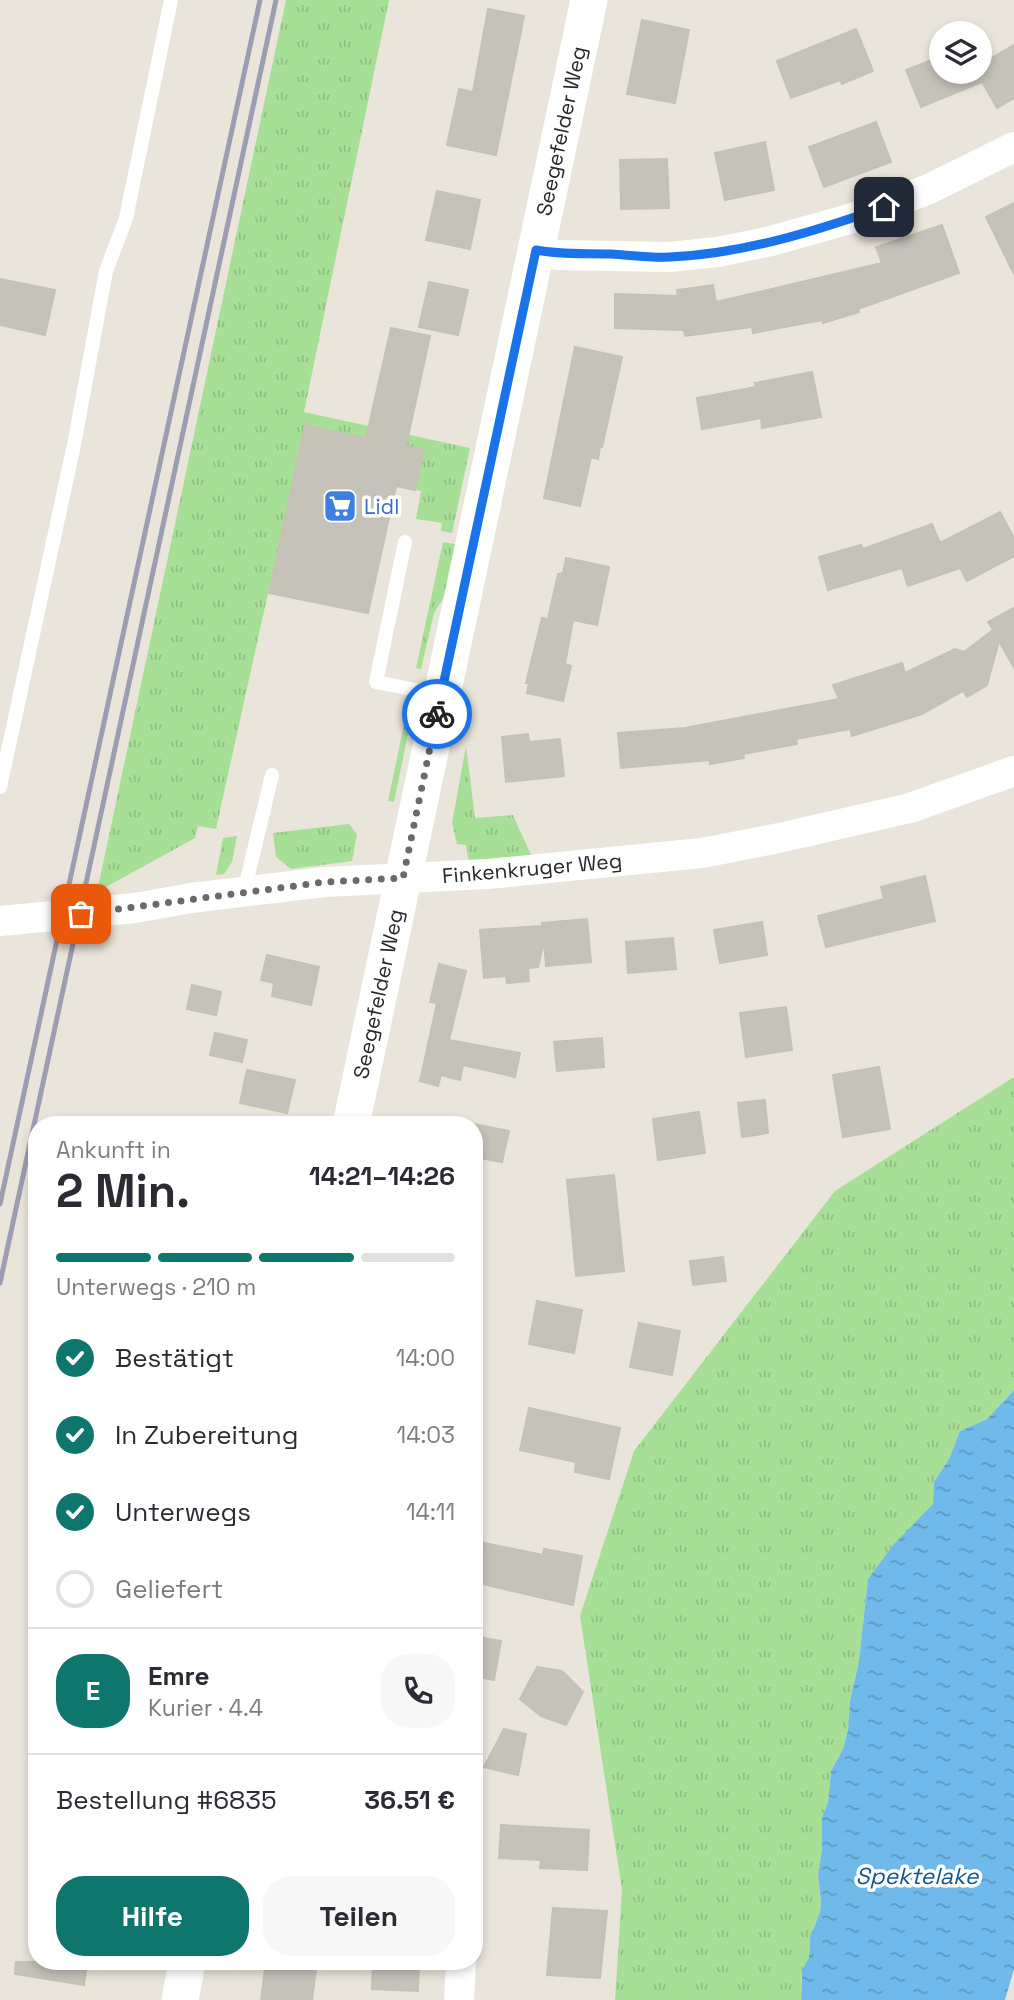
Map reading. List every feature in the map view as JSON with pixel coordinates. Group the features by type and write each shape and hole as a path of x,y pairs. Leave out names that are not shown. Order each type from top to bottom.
{"street":[{"name":"Seegefelder Weg","path":"353,1116 590,0"},
{"path":"536,250 558,255 669,257 718,252 771,241 884,207 931,188 1014,147"},
{"name":"Finkenkruger Weg","path":"0,921 135,908 325,882 488,874 702,853 910,808 1014,771"},
{"path":"180,2000 186,1970"},
{"path":"458,2000 460,1970"}],"lane":[{"path":"0,787 74,445 106,271 126,218 171,0"},
{"path":"405,542 376,682 441,695"},
{"path":"244,892 272,775"}],"green space":[{"path":"286,0 389,0 304,412 470,448 452,533 441,531 442,523 416,519 421,491 415,490 424,450 305,425 216,829 198,826 195,838 97,892"},
{"path":"443,542 461,545 452,584 434,613 421,669 416,668"},
{"path":"407,710 412,714 394,802 388,801"},
{"path":"466,746 475,818 513,815 532,857 469,862 466,845 457,844 452,823"},
{"path":"349,824 357,834 352,861 291,869 276,857 273,833"},
{"path":"237,836 232,862 224,874 216,875 223,838"},
{"path":"1014,1077 1014,1390 987,1419 960,1431 949,1459 934,1482 933,1504 868,1579 848,1730 843,1749 831,1771 828,1803 822,1817 822,1850 818,1876 820,1912 810,1938 809,1958 801,1976 801,2000 615,2000 622,1890 580,1616 634,1451 835,1191"}],"water":[{"name":"Spektelake","path":"1014,1390 1014,1969 1005,2000 801,2000 802,1970 809,1958 810,1938 820,1912 818,1875 822,1850 822,1817 828,1803 831,1771 843,1749 848,1730 868,1579 894,1544 933,1504 934,1482 949,1459 960,1431 987,1419"}],"building":[{"path":"488,9 524,16 496,155 447,145 459,89 473,92"},
{"path":"642,20 689,30 675,103 627,94"},
{"path":"856,29 873,71 842,84 840,80 791,98 777,61"},
{"path":"1014,45 1014,98 997,108 983,84 992,84 992,58"},
{"path":"929,61 929,84 977,84 921,107 906,70"},
{"path":"876,122 891,162 824,187 809,147"},
{"path":"765,142 774,190 725,200 715,153"},
{"path":"667,159 669,208 621,209 620,160"},
{"path":"437,191 480,200 470,249 426,240"},
{"path":"1014,203 1014,274 986,217"},
{"path":"942,225 959,273 858,309 859,312 823,323 822,320 753,333 752,327 685,336 684,330 615,328 615,294 678,296 677,290 713,285 716,302 882,263 876,247"},
{"path":"0,279 55,290 45,335 0,325"},
{"path":"429,282 468,290 458,335 419,327"},
{"name":"Lidl","path":"391,328 430,336 406,446 424,450 415,490 396,486 368,613 269,593 305,425 366,438"},
{"path":"575,347 622,357 602,447 598,459 591,457 580,506 544,498"},
{"path":"812,372 821,417 762,428 761,418 702,429 697,398 756,387 755,383"},
{"path":"1000,512 1014,538 1014,556 967,581 960,568 908,586 902,568 828,590 819,557 861,545 863,549 932,524 940,543"},
{"path":"566,558 609,567 597,625 573,620 565,664 571,666 563,701 527,693 529,683 526,683 542,618 548,619 558,574 563,573"},
{"path":"1014,608 1014,668 999,641 987,685 967,697 963,691 922,714 852,736 850,729 796,739 797,744 743,754 744,758 710,764 710,760 621,768 618,733 685,728 839,699 833,685 902,663 905,673 955,649 964,652 993,630 988,622"},
{"path":"528,734 529,742 560,739 564,776 506,782 502,737"},
{"path":"925,876 935,921 826,947 818,916 884,899 881,887"},
{"path":"587,919 591,962 546,966 544,941 538,967 528,968 529,981 507,983 506,976 484,978 480,930 542,926 542,923"},
{"path":"762,922 767,955 720,963 714,930"},
{"path":"673,938 676,969 628,973 626,942"},
{"path":"267,955 319,967 311,1005 272,996 274,983 261,980"},
{"path":"439,964 466,971 449,1040 520,1053 515,1077 463,1065 460,1080 441,1075 438,1086 420,1081 437,1003 430,1002"},
{"path":"192,985 221,992 216,1015 187,1009"},
{"path":"786,1007 792,1050 746,1057 740,1013"},
{"path":"215,1033 247,1040 242,1062 210,1055"},
{"path":"602,1038 604,1067 557,1071 554,1042"},
{"path":"879,1067 890,1129 843,1137 833,1075"},
{"path":"247,1070 295,1080 287,1113 240,1103"},
{"path":"765,1100 768,1133 742,1137 738,1103"},
{"path":"699,1112 705,1153 658,1160 653,1119"},
{"path":"483,1126 509,1131 502,1162 483,1159"},
{"path":"614,1175 624,1271 576,1276 567,1180"},
{"path":"723,1257 726,1281 693,1285 690,1261"},
{"path":"537,1301 582,1310 574,1353 529,1344"},
{"path":"639,1323 680,1331 672,1375 630,1367"},
{"path":"529,1408 620,1428 609,1479 575,1472 576,1462 520,1450"},
{"path":"483,1543 543,1555 544,1549 582,1556 573,1605 483,1584"},
{"path":"483,1638 501,1641 494,1680 483,1678"},
{"path":"537,1667 562,1671 583,1692 566,1725 541,1716 520,1699"},
{"path":"504,1729 526,1734 518,1775 484,1767"},
{"path":"501,1825 589,1830 587,1870 540,1868 541,1860 499,1858"},
{"path":"553,1908 607,1911 600,1978 547,1975"},
{"path":"16,1962 28,1962 28,1970 86,1970 84,1985 15,1974"},
{"path":"265,1970 316,1970 312,2000 261,2000"},
{"path":"373,1970 419,1970 418,1991 372,1989"}],"railway":[{"path":"0,1204 260,0"},
{"path":"36,1116 276,0"},
{"path":"0,1283 28,1153"}],"way so far":[{"path":"81,914 325,882 403,878 437,714"}],"place":[{"name":"Lidl","path":"340,506"}],"route":[{"path":"437,714 536,250 558,255 657,257 718,252 771,241 884,207"}]}
